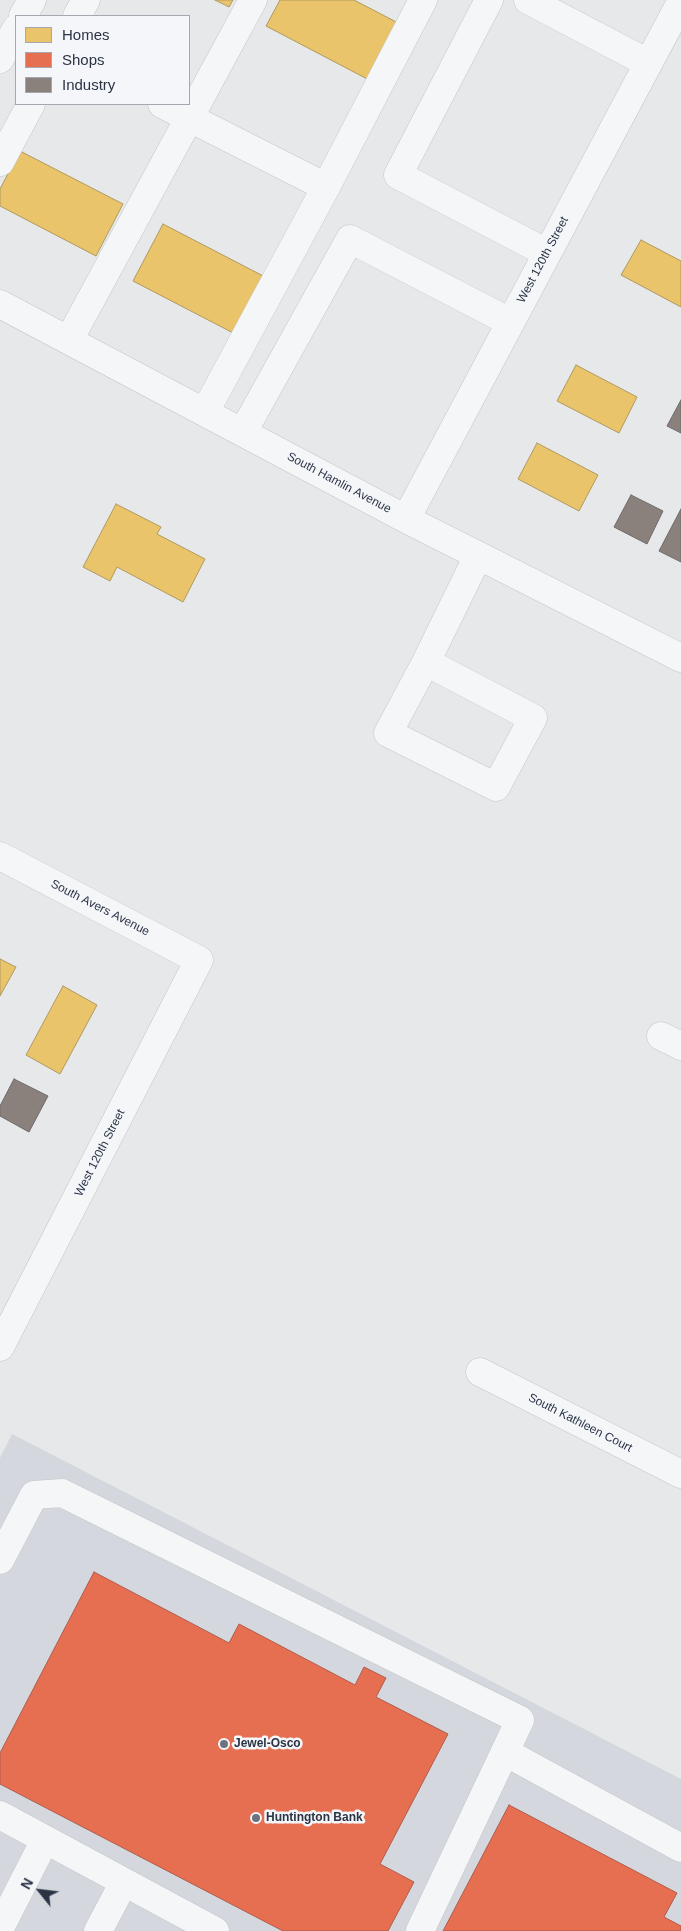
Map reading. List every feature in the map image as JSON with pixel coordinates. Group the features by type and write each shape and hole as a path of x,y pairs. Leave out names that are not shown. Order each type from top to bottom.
{"street":[{"path":"24,15 32,0"},
{"path":"78,15 86,0"},
{"path":"69,340 253,0"},
{"path":"205,412 326,187 423,0"},
{"path":"489,0 398,176 547,253"},
{"path":"528,0 648,63"},
{"name":"West 120th Street","path":"406,519 681,2"},
{"path":"0,59 15,31"},
{"path":"0,162 30,105"},
{"path":"164,105 326,187"},
{"path":"243,432 350,239 510,322"},
{"name":"South Hamlin Avenue","path":"0,304 406,519 681,658"},
{"path":"426,662 533,718 496,787 388,733 426,662 478,556"},
{"name":"South Avers Avenue","path":"0,856 199,960"},
{"name":"West 120th Street","path":"0,1347 199,960"},
{"name":"South Kathleen Court","path":"480,1372 681,1474"},
{"path":"0,1560 34,1495 62,1493 520,1720 420,1931"},
{"path":"505,1752 681,1848"},
{"path":"0,1815 124,1882 202,1928"},
{"path":"0,1928 45,1840"},
{"path":"98,1931 124,1882"}],"shaded area":[{"path":"12,1434 681,1779 681,1931 0,1931 0,1458"}],"building: Homes":[{"path":"215,0 233,0 229,7"},
{"path":"280,0 354,0 402,25 373,82 266,26"},
{"path":"20,151 123,204 96,256 0,206 0,189"},
{"path":"163,224 269,279 239,336 133,281"},
{"path":"641,240 681,261 681,307 621,275"},
{"path":"576,365 637,397 619,433 557,401"},
{"path":"537,443 598,475 579,511 518,479"},
{"path":"116,504 161,527 157,534 205,559 183,602 117,567 110,581 83,567"},
{"path":"0,959 16,967 0,996"},
{"path":"63,986 97,1005 60,1074 26,1055"}],"building: Shops":[{"name":"Jewel-Osco","path":"94,1572 229,1643 239,1624 355,1685 364,1667 386,1678 376,1697 448,1734 380,1864 414,1882 388,1931 283,1931 0,1784 0,1753"},
{"path":"509,1805 677,1893 664,1917 681,1926 681,1931 443,1931"}],"building: Industry":[{"path":"681,400 681,433 667,426"},
{"path":"631,495 663,511 647,544 614,527"},
{"path":"681,509 681,562 659,551"},
{"path":"14,1079 48,1096 29,1132 0,1116 0,1106"}],"place":[{"name":"Jewel-Osco","path":"224,1744"},
{"name":"Huntington Bank","path":"256,1818"}]}
